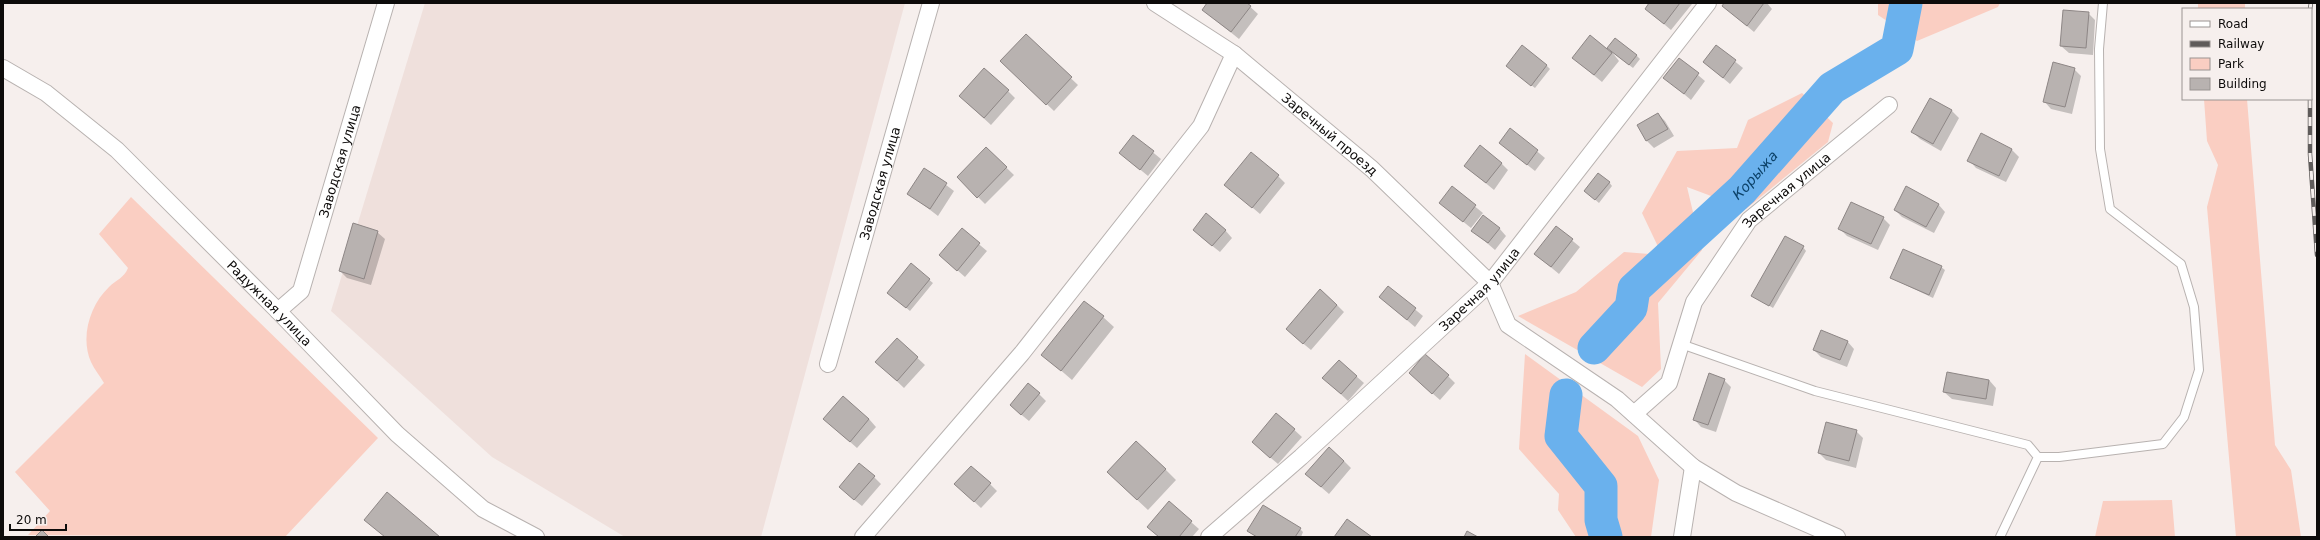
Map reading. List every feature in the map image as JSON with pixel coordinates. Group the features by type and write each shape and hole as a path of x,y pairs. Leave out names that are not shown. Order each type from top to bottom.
{"street":[{"name":"Заводская улица","path":"278,311 301,291 386,3"},
{"name":"Заводская улица","path":"828,364 931,3"},
{"name":"Заречный проезд","path":"1154,3 1234,54 1372,169 1490,283"},
{"name":"Заречная улица","path":"1209,537 1301,457 1490,283 1708,3"},
{"path":"863,537 1022,353 1200,126 1234,54"},
{"name":"Радужная улица","path":"3,68 46,93 117,150 403,439 483,509 536,537"},
{"name":"Заречная улица","path":"1634,414 1669,383 1694,302 1749,220 1889,105"},
{"path":"1490,283 1508,325 1617,399 1693,467 1736,493 1837,537"},
{"path":"1682,537 1693,467"}],"lane":[{"path":"2038,457 2060,457 2162,444 2184,417 2199,370 2194,307 2181,264 2110,209 2100,149 2099,49 2103,3"},
{"path":"1681,344 1815,391 2028,445 2038,457"},
{"path":"2000,537 2038,457"}],"shaded area":[{"path":"425,3 905,3 761,537 625,537 492,457 331,311"}],"green space":[{"path":"1878,3 2000,3 1998,7 1917,41 1878,15"},
{"path":"2198,3 2245,3 2245,8 2198,8"},
{"path":"1802,93 1833,123 1828,142 1746,209 1687,187 1702,250 1658,303 1661,369 1642,387 1518,316 1576,292 1624,252 1662,255 1642,213 1677,151 1737,148 1748,120"},
{"path":"2204,100 2247,100 2275,445 2291,470 2301,537 2236,537 2207,207 2218,165 2207,141"},
{"path":"131,197 378,438 285,537 28,535 50,511 15,472 104,383 92,365 88,352 86,342 89,322 92,312 102,294 122,277 128,268 99,234"},
{"path":"1525,354 1638,436 1659,480 1651,537 1576,537 1558,510 1559,494 1519,449"},
{"path":"2172,500 2175,537 2095,537 2103,501"}],"building":[{"path":"1207,3 1247,3 1251,6 1231,32 1202,10"},
{"path":"1649,3 1680,3 1664,24 1645,9"},
{"path":"1724,3 1764,3 1747,26 1722,6"},
{"path":"2063,10 2089,12 2086,48 2060,46"},
{"path":"1026,34 1072,77 1046,105 1000,61"},
{"path":"1590,35 1612,53 1594,75 1572,58"},
{"path":"1615,38 1637,55 1629,65 1607,48"},
{"path":"1522,45 1547,65 1531,86 1506,66"},
{"path":"1716,45 1736,60 1723,78 1703,62"},
{"path":"1679,58 1699,73 1684,94 1663,78"},
{"path":"2053,62 2075,68 2065,107 2043,102"},
{"path":"984,68 1009,90 984,118 959,96"},
{"path":"1930,98 1952,110 1933,144 1911,132"},
{"path":"1658,113 1668,129 1646,141 1637,125"},
{"path":"1510,128 1538,150 1527,165 1499,143"},
{"path":"1981,133 2012,149 1999,176 1967,161"},
{"path":"1133,135 1154,151 1140,170 1119,153"},
{"path":"1480,145 1502,163 1486,183 1464,166"},
{"path":"986,147 1007,167 977,198 957,177"},
{"path":"1251,152 1279,175 1252,208 1224,185"},
{"path":"924,168 947,183 930,209 907,194"},
{"path":"1598,173 1610,182 1595,200 1584,191"},
{"path":"1452,186 1476,205 1463,222 1439,203"},
{"path":"1906,186 1939,204 1926,227 1894,210"},
{"path":"1851,202 1884,217 1871,244 1838,229"},
{"path":"1206,213 1226,230 1212,246 1193,230"},
{"path":"1483,215 1500,228 1488,243 1471,231"},
{"path":"353,223 378,231 364,279 339,271"},
{"path":"1556,226 1573,239 1551,267 1534,254"},
{"path":"962,228 980,243 957,271 939,255"},
{"path":"1785,236 1804,246 1769,306 1751,296"},
{"path":"1903,249 1942,266 1929,295 1890,278"},
{"path":"911,263 930,279 906,308 887,293"},
{"path":"1388,286 1416,308 1407,320 1379,297"},
{"path":"1320,289 1337,305 1303,344 1286,329"},
{"path":"1084,301 1104,316 1061,371 1041,355"},
{"path":"1821,330 1848,341 1840,360 1813,350"},
{"path":"897,338 918,357 897,381 875,362"},
{"path":"1425,354 1449,375 1432,394 1409,373"},
{"path":"1339,360 1357,376 1341,394 1322,378"},
{"path":"1947,372 1989,380 1986,399 1943,392"},
{"path":"1709,373 1725,379 1708,425 1693,420"},
{"path":"1028,383 1040,393 1021,415 1010,405"},
{"path":"843,396 869,419 850,442 823,419"},
{"path":"1276,413 1295,429 1270,458 1252,442"},
{"path":"1826,422 1857,430 1849,461 1818,453"},
{"path":"1136,441 1166,469 1137,500 1107,472"},
{"path":"1329,447 1344,461 1321,487 1305,474"},
{"path":"859,463 875,476 854,500 839,487"},
{"path":"971,466 991,483 974,502 954,484"},
{"path":"387,492 440,537 385,537 364,520"},
{"path":"1169,501 1192,521 1179,537 1159,537 1147,527"},
{"path":"1263,505 1301,528 1295,537 1257,537 1247,531"},
{"path":"1347,519 1372,537 1334,537"},
{"path":"42,530 49,537 35,537"},
{"path":"1467,531 1478,537 1464,537"}],"waterway":[{"name":"Корыжа","path":"1594,348 1631,308 1634,289 1742,190 1832,88 1897,49 1906,3"},
{"name":"Корыжа","path":"1566,395 1561,436 1601,486 1601,520 1606,537"}],"railway":[{"path":"2310,8 2311,3"},
{"path":"2310,100 2310,154 2317,255"}]}
